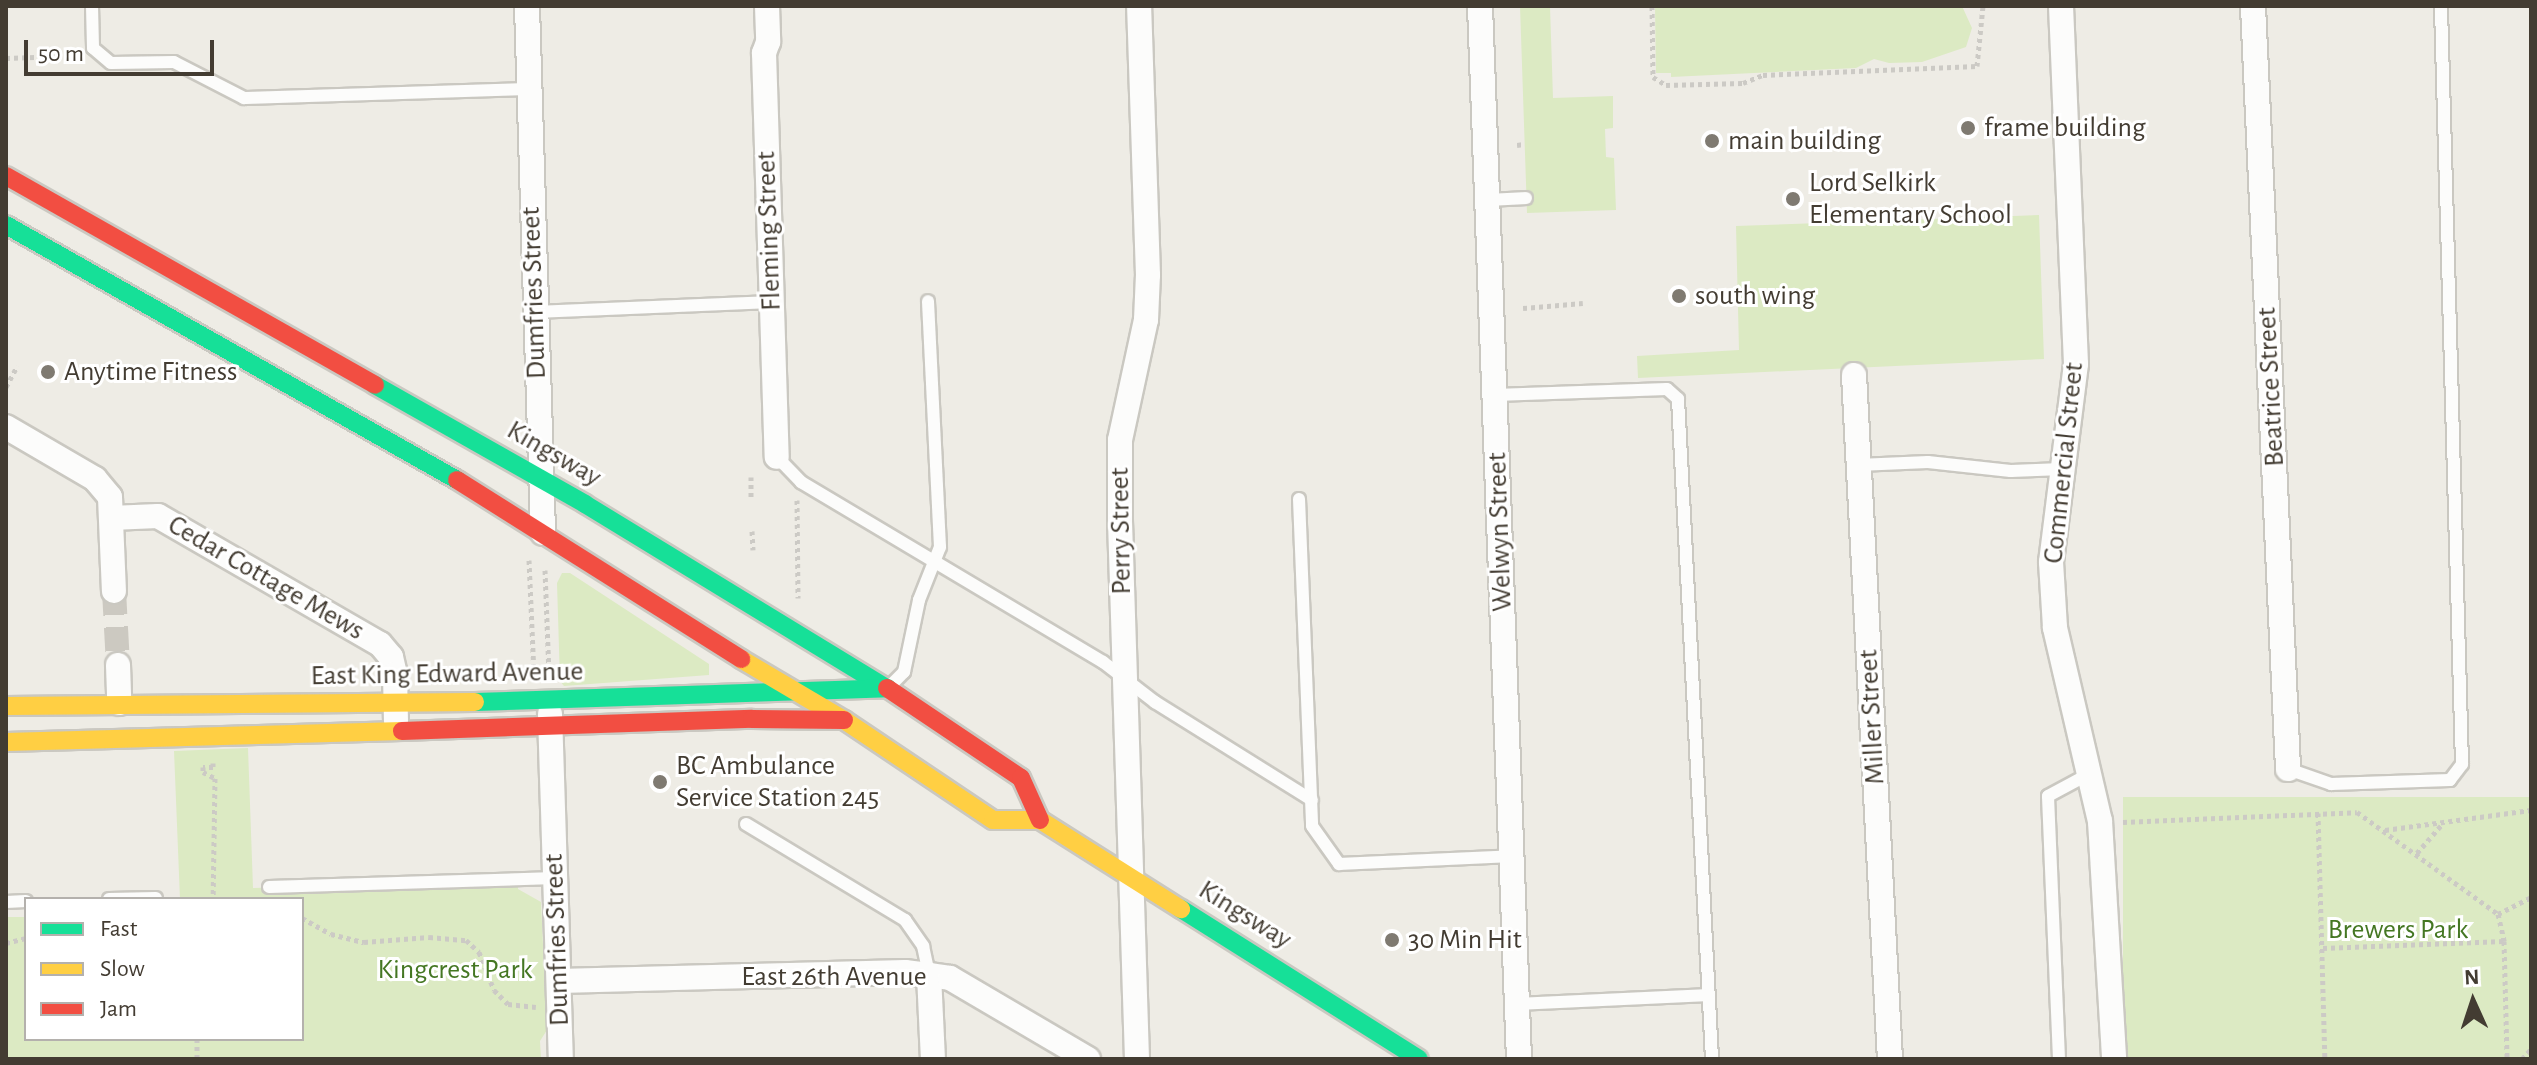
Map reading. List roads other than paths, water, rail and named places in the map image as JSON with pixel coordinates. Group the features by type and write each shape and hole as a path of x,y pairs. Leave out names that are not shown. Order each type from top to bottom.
{"main road":[{"name":"Kingsway","path":"6,176 541,478 888,688 1021,778 1040,820 1419,1059"},
{"path":"6,225 424,459 790,690 844,720 993,820 1040,820"},
{"name":"East King Edward Avenue","path":"6,706 119,703 396,705 888,688"},
{"name":"East King Edward Avenue","path":"6,742 551,729 752,719 844,720"}],"street":[{"name":"Dumfries Street","path":"527,6 543,533"},
{"name":"Fleming Street","path":"767,6 768,42 764,53 777,457"},
{"name":"Perry Street","path":"1137,1059 1120,440 1146,320 1148,275 1139,6"},
{"name":"Welwyn Street","path":"1480,6 1519,1059"},
{"name":"Commercial Street","path":"2061,6 2076,364 2051,562 2055,628 2100,821 2114,1059"},
{"name":"Beatrice Street","path":"2253,6 2288,769"},
{"name":"Miller Street","path":"1854,375 1890,1059"},
{"path":"6,427 95,479 110,497 114,591"},
{"name":"Cedar Cottage Mews","path":"111,518 158,516 380,644 391,657 396,731"},
{"path":"118,665 119,703"},
{"name":"Dumfries Street","path":"550,701 561,1059"},
{"name":"East 26th Avenue","path":"559,981 905,972 950,978 1088,1059"},
{"path":"929,975 933,1059"}],"lane":[{"path":"92,6 93,48 111,63 174,62 244,98 529,89"},
{"path":"2288,769 2331,784 2450,780 2462,764 2441,6"},
{"path":"1489,200 1526,198"},
{"path":"888,688 904,672 919,600 940,547 928,301"},
{"path":"535,312 772,302"},
{"path":"1495,395 1667,389 1678,399 1712,1059"},
{"path":"777,457 801,482 1103,662 1125,681 1312,800"},
{"path":"1858,465 1928,462 2011,471 2062,469"},
{"path":"1299,499 1312,826 1339,864 1512,856"},
{"path":"2059,1059 2048,796 2089,774"},
{"path":"746,824 905,920 923,946 929,975"},
{"path":"269,887 555,878"},
{"path":"1517,1004 1709,995"}],"tunnel":[{"path":"114,591 118,665"}],"place":[{"name":"frame building","path":"1968,128"},
{"name":"main building","path":"1712,141"},
{"name":"Lord Selkirk Elementary School","path":"1793,199"},
{"name":"south wing","path":"1679,296"},
{"name":"Anytime Fitness","path":"48,372"},
{"name":"BC Ambulance Service Station 245","path":"660,782"},
{"name":"30 Min Hit","path":"1392,940"}],"park label":[{"name":"Brewers Park","path":"2398,930"},
{"name":"Kingcrest Park","path":"455,970"}]}
